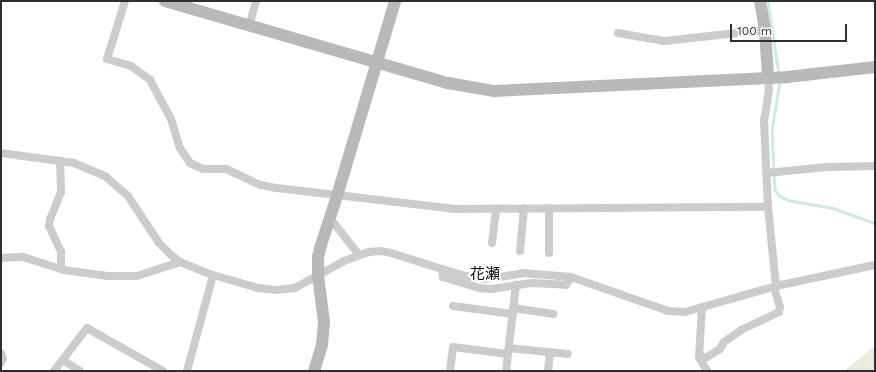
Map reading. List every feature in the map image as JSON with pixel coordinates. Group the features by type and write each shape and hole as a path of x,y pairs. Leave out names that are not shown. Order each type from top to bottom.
{"street":[{"path":"125,1 107,59 131,66 150,80 171,119 180,148 190,163 203,169 226,170 261,185 277,188 456,209 768,207"},
{"path":"165,1 448,84 494,91 787,77 875,67"},
{"path":"249,26 256,1"},
{"path":"314,371 322,345 324,322 318,276 318,257 395,1"},
{"path":"699,357 707,357 720,349 724,342 751,324 779,312 780,308 775,286 766,173 764,120 771,77 760,1"},
{"path":"618,33 664,41 765,30"},
{"path":"1,154 60,161 74,164 105,176 128,196 159,243 180,262 213,275 258,288 276,290 295,288 344,261 359,255 369,252 391,253 442,269 487,279 523,273 571,277 668,311 685,312 775,286 875,265"},
{"path":"60,161 61,192 50,219 49,226 61,252 61,269"},
{"path":"766,173 827,167 875,166"},
{"path":"492,243 496,208"},
{"path":"520,251 524,208"},
{"path":"549,208 549,253"},
{"path":"330,218 359,255"},
{"path":"1,258 23,257 61,269 108,276 137,276 180,262"},
{"path":"442,269 443,277 480,288 516,285 566,285 571,277"},
{"path":"187,371 213,275"},
{"path":"506,371 516,285"},
{"path":"453,306 554,314"},
{"path":"702,307 699,357 707,371"},
{"path":"54,371 88,328 163,371"},
{"path":"450,371 453,347 568,354"},
{"path":"548,371 550,352"},
{"path":"1,353 1,363"},
{"path":"63,360 80,371"}],"shaded area":[{"path":"875,346 875,371 844,371"}],"waterway":[{"path":"768,1 779,74"},
{"path":"780,81 772,131 775,190 780,196 788,200 833,208 875,223"}],"district":[{"name":"花瀬","path":"485,275"}]}
